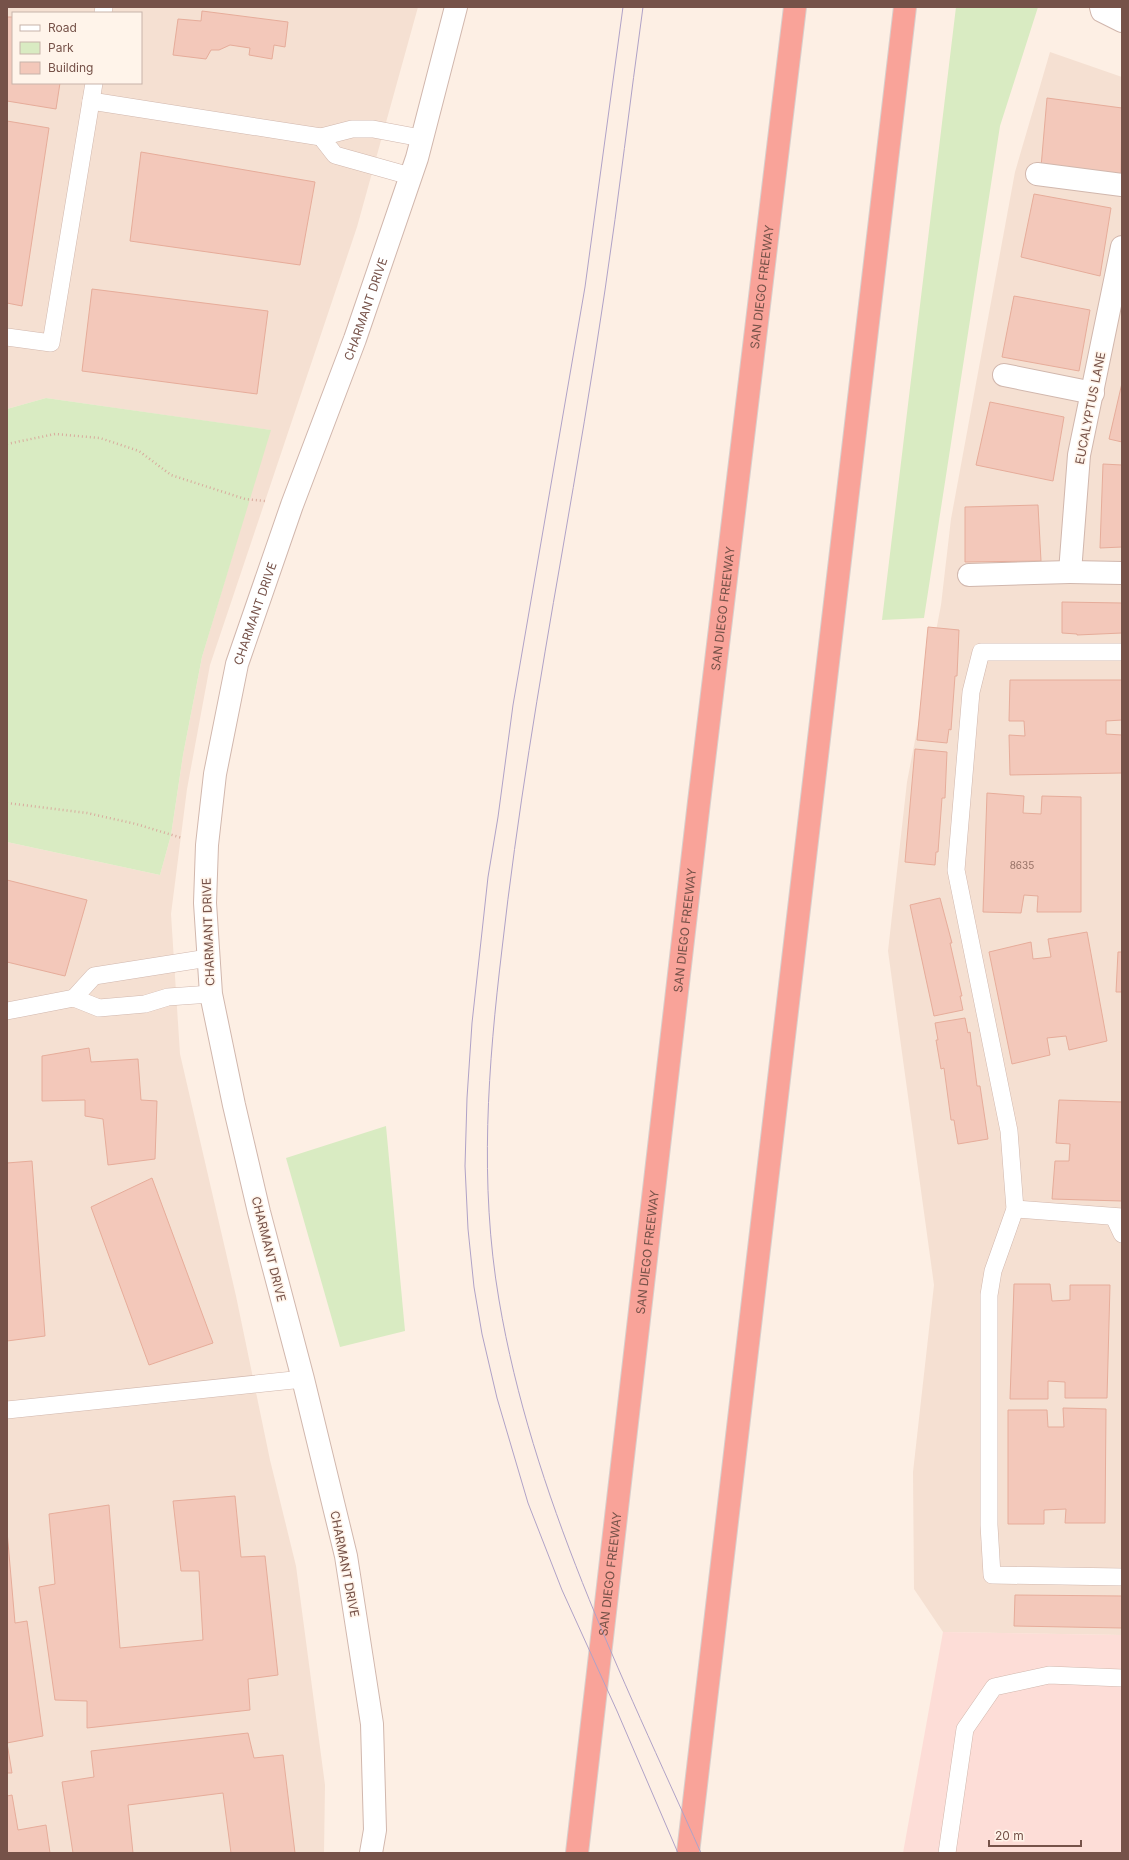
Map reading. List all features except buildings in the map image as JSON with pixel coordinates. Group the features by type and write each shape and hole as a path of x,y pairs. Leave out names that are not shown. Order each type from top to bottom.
{"highway":[{"name":"SAN DIEGO FREEWAY","path":"577,1853 698,810 795,7"},
{"path":"688,1853 905,7"}],"street":[{"name":"CHARMANT DRIVE","path":"371,1853 375,1830 372,1724 346,1556 303,1379 255,1197 211,994 205,903 207,845 215,774 238,664 292,505 355,339 417,158 456,7"},
{"path":"1101,9 1122,21"},
{"path":"1037,174 1122,186"},
{"name":"EUCALYPTUS LANE","path":"1070,572 1079,455 1122,247"},
{"path":"1004,375 1092,393"},
{"path":"969,575 1070,572 1122,573"}],"lane":[{"path":"7,337 51,343 94,84"},
{"path":"91,101 321,137 352,129 373,129 421,138"},
{"path":"321,137 335,155 410,176"},
{"path":"1122,652 981,652 971,692 956,870 1009,1131 1015,1209 993,1271 989,1295 989,1525 992,1575 1122,1577"},
{"path":"74,998 94,976 208,958"},
{"path":"7,1011 74,998 98,1008 145,1004 168,997 211,994"},
{"path":"1015,1209 1118,1217 1122,1234"},
{"path":"7,1410 303,1379"},
{"path":"947,1853 965,1729 994,1687 1049,1675 1122,1678"}],"path":[{"path":"7,444 55,434 100,438 139,451 171,476 245,499 292,505"},
{"path":"7,803 87,813 136,824 207,845"}],"shaded area":[{"path":"7,7 418,7 357,227 210,665 187,789 171,914 180,1054 236,1296 270,1460 296,1566 325,1785 324,1853 7,1853 7,842 160,875 171,835 183,755 202,657 270,430 46,398 7,409"},
{"path":"1050,52 1122,77 1122,1635 943,1632 914,1589 913,1472 934,1285 888,951 907,782 941,605 951,519 1015,172"},
{"path":"943,1632 1122,1635 1122,1853 903,1853"}],"green space":[{"path":"956,7 1038,7 1000,126 924,618 882,620"},
{"path":"46,398 271,430 202,657 183,755 171,835 160,875 7,842 7,409"},
{"path":"386,1126 405,1331 340,1347 286,1158"}],"tram line":[{"path":"623,7 585,287 513,705 498,817 488,877 472,1023 467,1098 465,1166 468,1229 474,1287 482,1334 497,1398 528,1503 562,1590 617,1711 678,1853"},
{"path":"643,7 600,323 537,701 514,850 493,1037 487,1168 489,1212 499,1300 514,1372 533,1444 556,1513 582,1582 640,1718 701,1853"}]}
